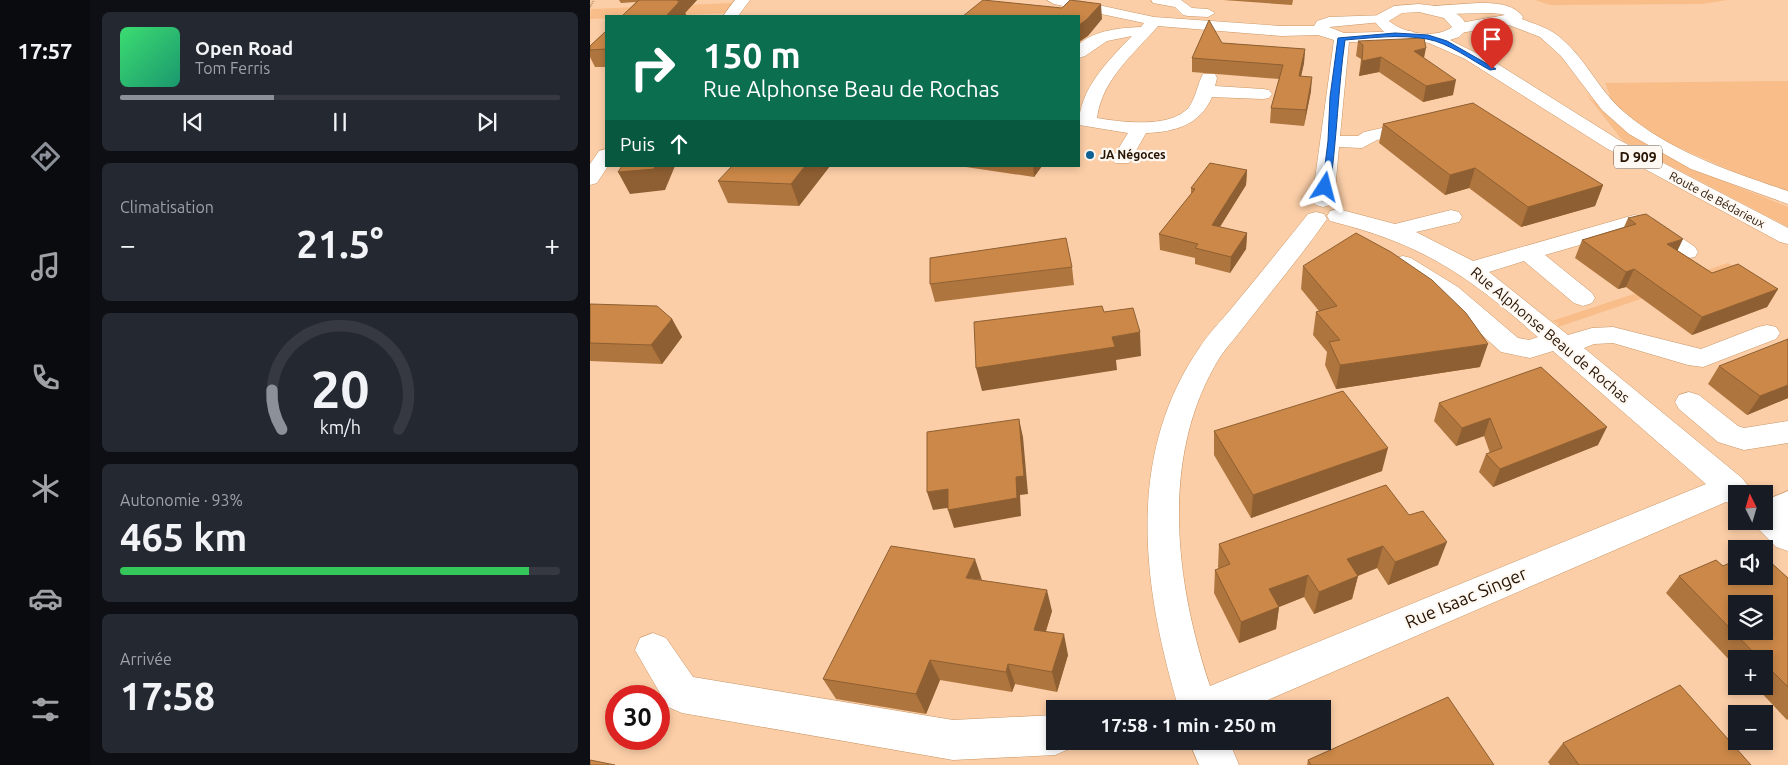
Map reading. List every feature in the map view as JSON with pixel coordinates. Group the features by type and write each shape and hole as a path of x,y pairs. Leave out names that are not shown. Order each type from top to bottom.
{"street":[{"path":"731,15 743,0"},
{"path":"1054,0 1150,26"},
{"path":"1158,0 1180,4 1188,12 1222,14 1232,21 1231,26"},
{"path":"1403,0 1426,9"},
{"path":"1320,30 1322,24 1334,13 1484,6 1514,11 1536,30 1558,44 1604,101 1639,132 1689,160 1736,180 1788,198"},
{"name":"Route de Bédarieux","path":"1426,9 1456,20 1456,37 1465,48 1492,69"},
{"path":"1387,10 1382,22 1391,30 1411,36"},
{"path":"1080,52 1087,43 1105,36 1150,26 1231,26 1281,30 1320,30 1342,38 1428,37 1457,30 1514,11"},
{"path":"1150,26 1096,89 1083,121 1140,128 1158,127 1193,114 1203,98 1207,84 1263,94"},
{"name":"Route de Bédarieux","path":"1428,37 1445,43 1492,69 1587,130 1788,237"},
{"path":"1196,700 1173,617 1162,547 1161,516 1169,451 1182,404 1207,356 1326,212 1332,141 1333,97 1342,38"},
{"path":"1332,141 1362,142 1371,136 1436,122"},
{"path":"1122,159 1140,128"},
{"path":"590,179 605,156"},
{"name":"Rue Alphonse Beau de Rochas","path":"1326,212 1372,222 1389,242 1416,239 1472,269 1728,485"},
{"path":"1450,217 1389,242 1424,275 1449,292 1510,346 1530,349 1592,336 1613,334 1688,356 1703,358 1767,334"},
{"path":"1472,269 1634,222 1646,224 1687,252"},
{"path":"1529,254 1583,298"},
{"path":"1689,402 1728,434 1744,439 1788,432"},
{"name":"Rue Isaac Singer","path":"1221,700 1728,492"},
{"path":"1773,512 1788,504"},
{"path":"1773,524 1788,537"},
{"path":"653,650 682,694 953,740 1046,735"},
{"path":"1213,750 1219,765"}],"path":[{"path":"590,7 594,0"}],"shaded area":[{"path":"1535,0 1728,0 1702,4 1550,5"},
{"path":"732,3 725,13 605,15 605,18 590,19 591,9"},
{"path":"1788,81 1788,192 1758,182 1668,143 1614,106 1605,83"},
{"path":"1586,94 1638,139 1691,168 1788,207 1788,227 1623,141"},
{"path":"1728,263 1735,267 1558,327 1558,323 1552,321"}],"building":[{"path":"639,0 680,1 667,15 623,15"},
{"path":"983,0 1062,8 1070,0 1101,4 1080,24 1080,15 964,15"},
{"path":"1209,20 1222,43 1305,49 1299,76 1312,77 1306,110 1271,108 1283,65 1192,58"},
{"path":"605,32 605,49 590,50 590,46"},
{"path":"1424,38 1426,48 1414,51 1456,80 1426,86 1381,57 1362,61 1363,45 1358,41"},
{"path":"1473,103 1603,185 1528,207 1475,168 1450,175 1383,124"},
{"path":"1210,163 1247,170 1212,225 1247,233 1231,257 1195,248 1198,244 1159,234 1195,189 1191,188"},
{"path":"621,167 655,167 654,169 618,172"},
{"path":"731,167 804,167 791,184 718,181"},
{"path":"1646,214 1683,239 1667,244 1712,273 1738,264 1778,289 1702,317 1634,269 1626,272 1582,240 1636,224 1628,218"},
{"path":"1356,233 1391,252 1432,280 1466,313 1488,344 1340,365 1329,342 1340,340 1316,312 1337,306 1303,266"},
{"path":"1066,238 1072,267 930,284 930,258"},
{"path":"590,304 657,306 672,319 651,345 590,343"},
{"path":"1102,306 1104,312 1133,308 1140,332 1112,337 1115,347 976,368 974,322"},
{"path":"1788,339 1788,385 1760,396 1719,366"},
{"path":"1541,367 1607,427 1500,469 1486,454 1502,448 1490,418 1462,428 1439,403"},
{"path":"1343,391 1388,448 1253,495 1214,431"},
{"path":"1019,419 1024,476 1016,477 1017,498 948,510 948,489 927,492 927,432"},
{"path":"1386,485 1409,515 1423,511 1447,542 1395,562 1383,546 1347,559 1358,576 1319,592 1308,575 1269,589 1279,607 1241,622 1215,570 1230,564 1219,544"},
{"path":"891,546 975,559 966,578 1047,590 1034,630 1064,634 1052,672 1008,664 1006,672 930,660 916,694 823,679"},
{"path":"1716,560 1723,566 1728,564 1728,585 1773,585 1773,564 1788,578 1788,687 1773,672 1773,650 1751,650 1741,640 1773,640 1773,595 1728,595 1728,626 1679,576"},
{"path":"1680,685 1728,739 1728,750 1738,750 1751,765 1579,765 1563,743"},
{"path":"1448,697 1494,765 1311,765 1308,760"},
{"path":"590,760 615,765 590,765"}],"place":[{"name":"JA Négoces","path":"1090,155"}],"route":[{"path":"1325,187 1332,141 1333,97 1342,38 1395,35 1428,37 1445,43 1492,69"}]}
